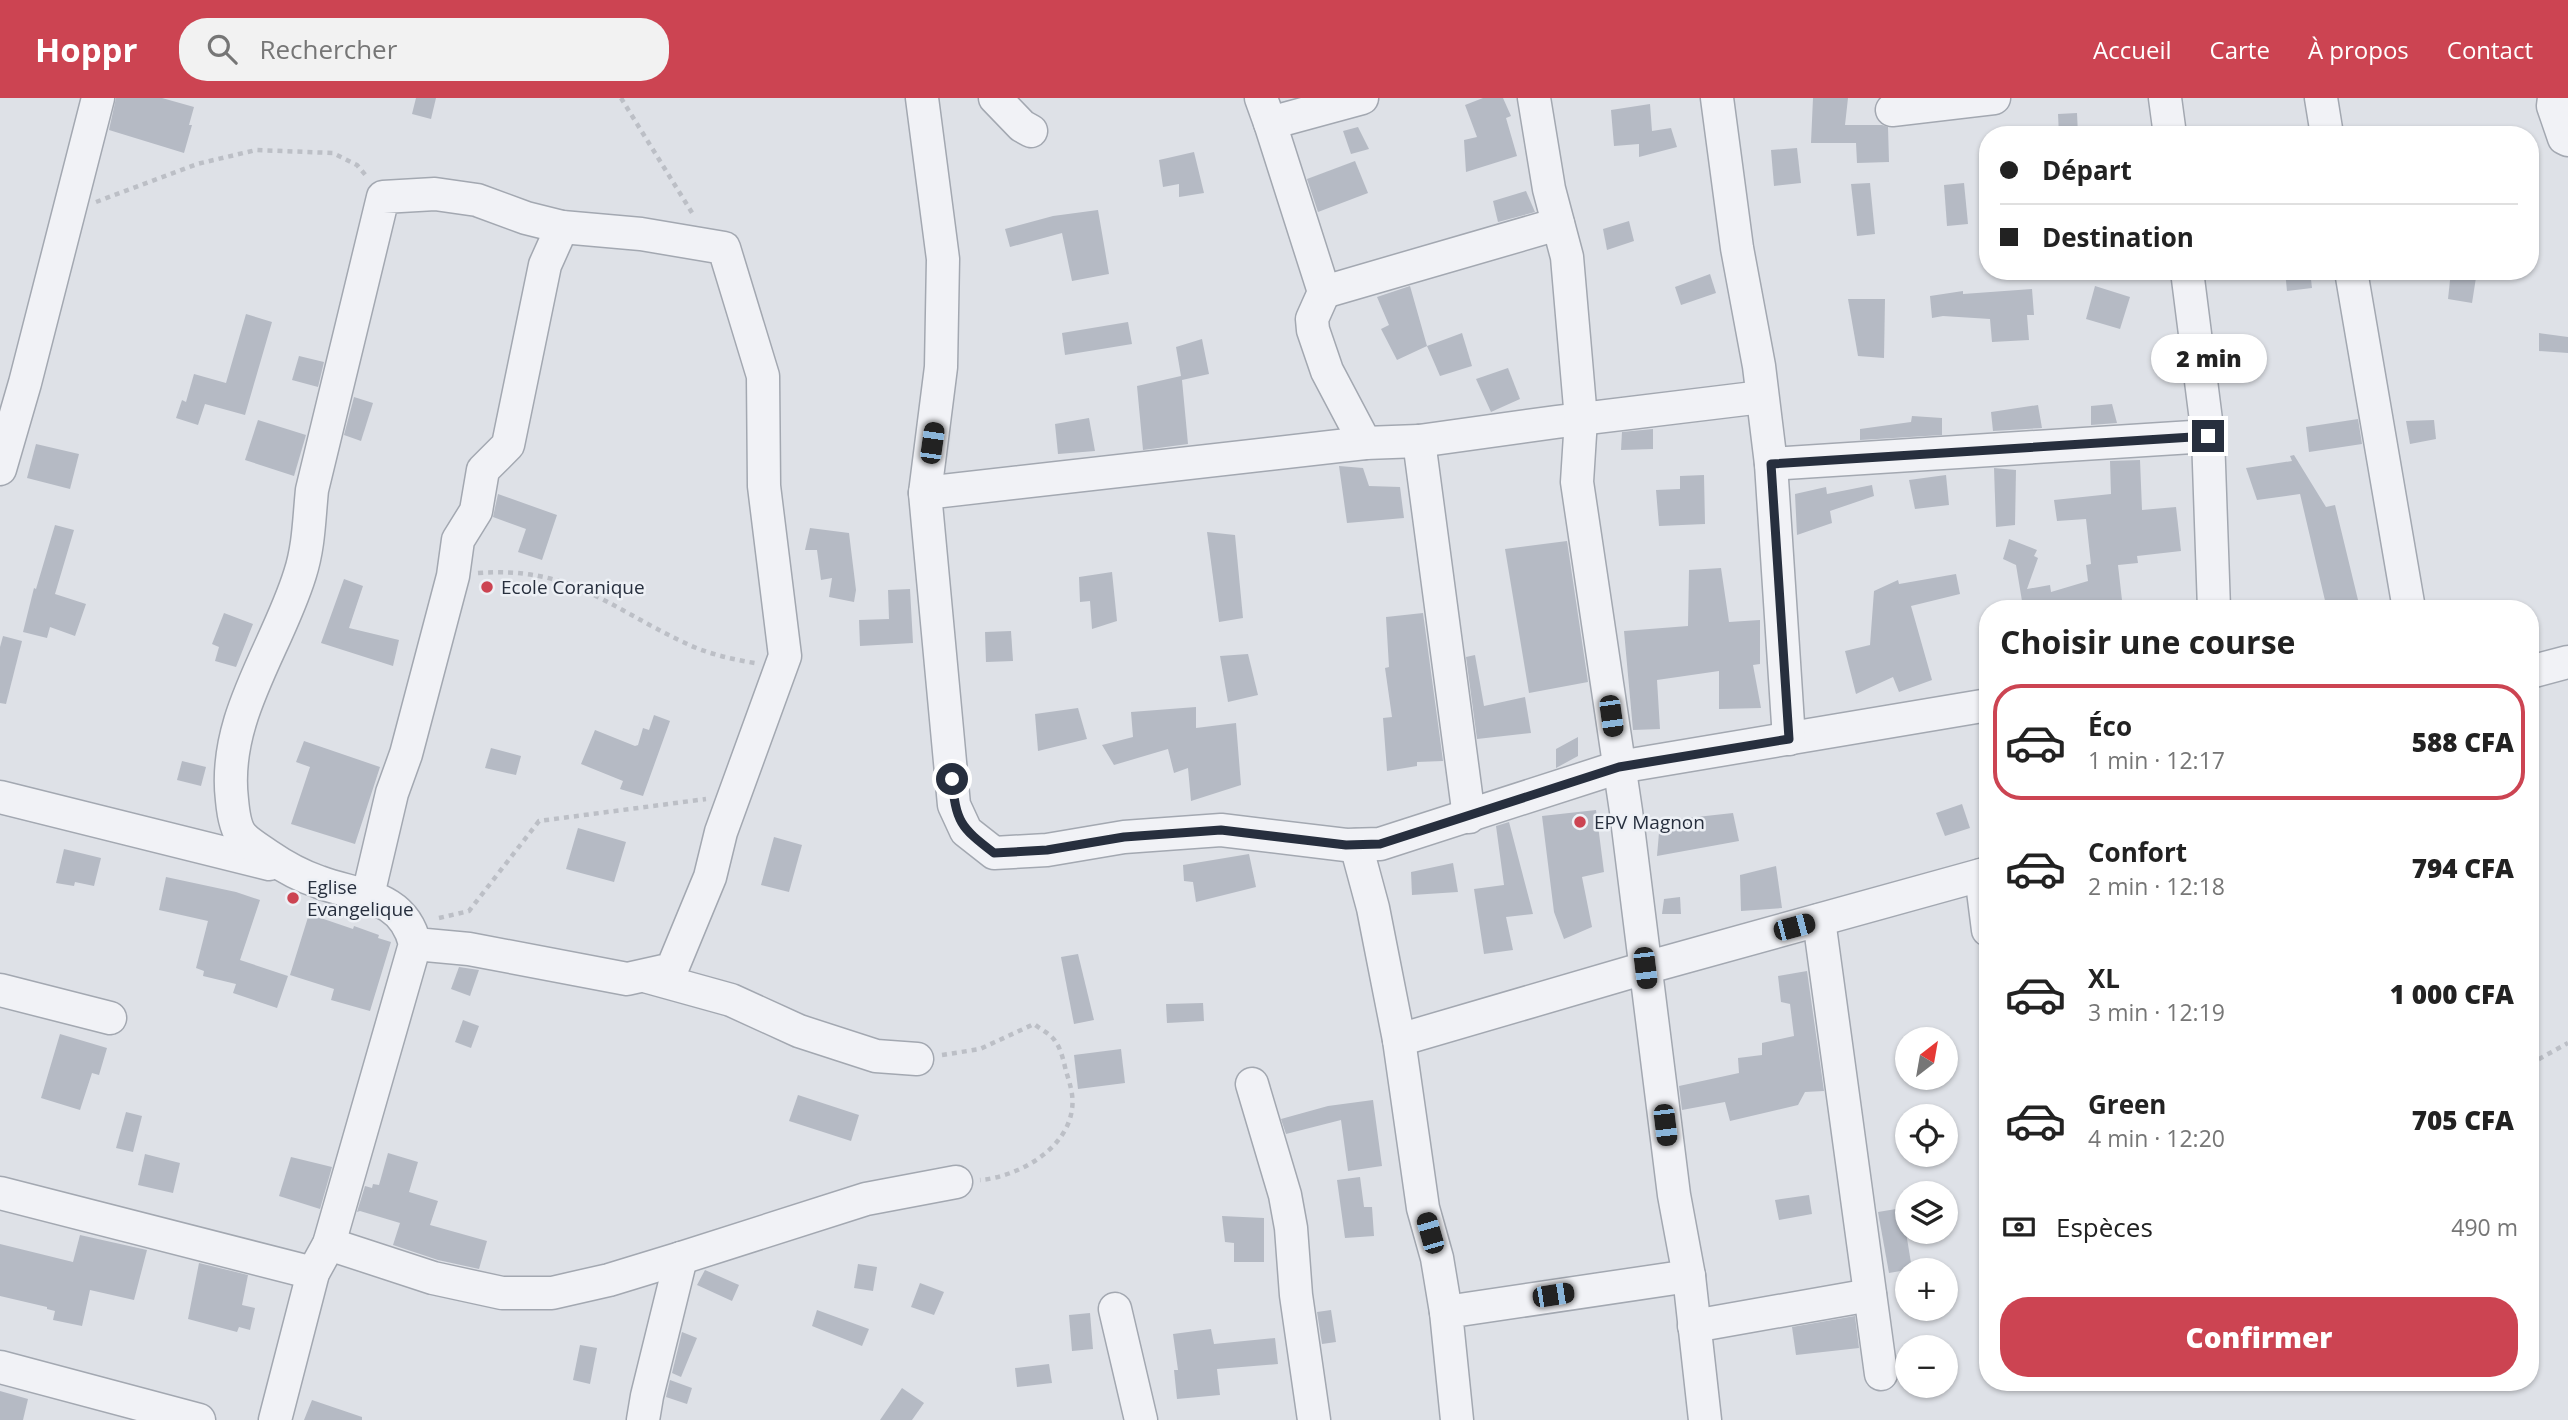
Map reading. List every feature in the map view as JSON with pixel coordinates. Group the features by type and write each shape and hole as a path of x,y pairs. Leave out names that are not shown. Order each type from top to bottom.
{"street":[{"path":"0,469 25,383 98,98"},
{"path":"922,98 943,259 941,368 925,493 954,805 966,831 994,853 1047,850 1124,837 1221,830 1356,845 1380,844 1619,767 1979,707"},
{"path":"995,98 1022,126 1031,131"},
{"path":"1362,98 1265,110 1324,292 1312,319 1313,330 1327,371 1365,443"},
{"path":"1534,98 1549,189 1567,257 1581,419 1577,482 1619,767 1674,1195 1689,1276 1704,1420"},
{"path":"1717,98 1771,464 1789,739"},
{"path":"1892,110 1994,98"},
{"path":"2165,98 2169,126"},
{"path":"2321,98 2326,126"},
{"path":"2554,98 2553,106 2564,138 2568,140"},
{"path":"0,797 290,869 329,886 369,895 393,908 413,934 469,949 627,979 648,977 672,969 710,877 721,832 785,656 764,486 763,376 723,248 641,234 562,226 526,218 477,200 435,194 383,197 312,490 309,538 300,575 240,720 232,753 230,788 241,835 290,869"},
{"path":"1324,292 1558,224"},
{"path":"369,895 392,793 413,727 453,576 458,540 476,511 483,470 508,445 545,265 562,226"},
{"path":"2188,280 2208,436 2214,600"},
{"path":"2353,280 2407,600"},
{"path":"925,493 1365,443 1419,441 1762,397"},
{"path":"1771,464 2208,436"},
{"path":"1419,441 1469,817"},
{"path":"2539,670 2568,662"},
{"path":"1356,845 1373,908 1399,1040 1423,1208 1437,1258 1446,1312 1457,1420"},
{"path":"1399,1040 1645,968 1979,875"},
{"path":"1819,920 1881,1374"},
{"path":"275,1420 313,1273 328,1244 413,934"},
{"path":"648,977 731,1000 799,1031 876,1056 917,1059"},
{"path":"0,990 110,1018"},
{"path":"1252,1084 1286,1195 1296,1295 1314,1420"},
{"path":"328,1244 433,1278 502,1293 552,1293 610,1280 866,1199 956,1182"},
{"path":"0,1193 313,1273"},
{"path":"643,1420 681,1258"},
{"path":"1446,1312 1689,1276"},
{"path":"1694,1325 1870,1296"},
{"path":"1115,1309 1141,1420"},
{"path":"0,1367 200,1420"}],"path":[{"path":"621,98 700,224 723,248"},
{"path":"69,212 197,164 256,150 333,153 357,165 383,197"},
{"path":"453,576 521,573 564,581 600,596 685,644 756,664 785,656"},
{"path":"413,934 469,911 539,821 735,795"},
{"path":"917,1059 980,1049 1034,1024 1055,1041 1065,1065 1073,1097 1072,1112 1052,1147 1029,1165 998,1179 956,1182"},
{"path":"2539,1059 2568,1043"}],"building":[{"path":"116,98 162,98 194,107 184,153 109,130"},
{"path":"416,98 436,98 431,119 412,114"},
{"path":"1483,98 1503,98 1511,116 1506,118 1517,156 1466,172 1464,140 1477,137 1465,105"},
{"path":"1813,98 1848,98 1845,125 1888,127 1889,162 1857,163 1856,143 1811,143"},
{"path":"1650,104 1652,131 1671,128 1677,147 1639,157 1639,144 1614,146 1611,110"},
{"path":"2077,113 2078,126 2059,126 2058,114"},
{"path":"1358,127 1369,149 1351,154 1343,131"},
{"path":"1797,148 1801,183 1774,186 1771,150"},
{"path":"1194,152 1204,193 1179,197 1179,184 1163,187 1159,160"},
{"path":"1355,161 1368,193 1318,212 1307,179"},
{"path":"1870,183 1875,234 1857,236 1851,184"},
{"path":"1964,183 1968,224 1947,226 1944,185"},
{"path":"1526,191 1535,212 1498,222 1493,201"},
{"path":"1098,210 1109,274 1072,281 1062,233 1010,247 1005,229 1053,216"},
{"path":"1629,221 1634,241 1607,250 1603,229"},
{"path":"1710,274 1716,293 1681,305 1675,287"},
{"path":"2286,280 2311,280 2312,288 2287,291"},
{"path":"2450,280 2476,280 2472,303 2448,299"},
{"path":"1410,286 1427,346 1397,360 1381,329 1389,325 1377,297"},
{"path":"2095,286 2130,297 2120,329 2086,319"},
{"path":"2032,289 2034,315 2027,315 2029,340 1992,342 1990,319 1943,316 1932,318 1930,296 1963,291 1963,294"},
{"path":"1848,299 1885,299 1884,358 1858,356"},
{"path":"246,314 272,322 245,415 205,404 198,425 176,418 182,400 186,402 194,374 226,383"},
{"path":"1128,322 1132,344 1065,355 1062,333"},
{"path":"1462,333 1472,366 1440,376 1427,346"},
{"path":"2539,333 2568,337 2568,353 2539,351"},
{"path":"1202,339 1209,374 1182,380 1188,444 1143,450 1137,386 1181,376 1176,347"},
{"path":"299,356 324,362 318,387 292,380"},
{"path":"1508,368 1520,399 1491,412 1476,379"},
{"path":"354,397 373,403 361,441 344,435"},
{"path":"2112,404 2117,423 2091,425 2091,406"},
{"path":"2038,405 2042,428 1993,431 1991,412"},
{"path":"1912,416 1942,418 1942,435 1860,440 1860,429 1911,422"},
{"path":"1089,418 1095,451 1058,454 1055,424"},
{"path":"2358,419 2362,444 2309,452 2306,427"},
{"path":"258,420 306,435 294,476 245,460"},
{"path":"2434,420 2436,439 2410,444 2406,421"},
{"path":"1653,429 1653,449 1621,450 1622,432"},
{"path":"36,444 79,454 70,489 27,478"},
{"path":"2294,455 2326,507 2335,505 2358,600 2325,600 2300,494 2257,500 2246,468 2292,461 2290,456"},
{"path":"2140,460 2142,510 2176,507 2181,551 2137,556 2138,563 2118,565 2122,600 2022,600 2016,565 2003,559 2009,539 2037,550 2034,556 2038,558 2027,589 2050,585 2051,592 2088,581 2086,565 2091,564 2086,519 2057,521 2054,500 2111,494 2110,461"},
{"path":"1339,466 1363,468 1369,486 1400,487 1404,518 1347,523"},
{"path":"1994,468 2016,470 2015,525 1996,527"},
{"path":"1704,475 1705,524 1659,526 1656,490 1680,489 1680,476"},
{"path":"1946,475 1949,505 1915,509 1909,480"},
{"path":"1872,485 1874,496 1830,511 1832,523 1797,535 1795,494 1826,487 1827,494"},
{"path":"498,494 557,515 542,560 518,552 526,529 493,517"},
{"path":"55,525 74,530 55,594 86,604 75,636 50,627 47,638 23,632"},
{"path":"810,528 849,533 856,590 854,602 829,597 832,578 821,580 817,550 805,550"},
{"path":"1207,532 1235,535 1243,618 1219,622"},
{"path":"1567,541 1588,682 1529,693 1505,549"},
{"path":"1721,568 1729,622 1760,620 1760,664 1753,665 1761,708 1719,709 1719,671 1657,680 1660,729 1633,730 1624,631 1688,626 1689,570"},
{"path":"1112,572 1117,621 1092,629 1090,601 1080,602 1079,577"},
{"path":"1956,574 1960,594 1911,606 1932,680 1899,692 1893,677 1856,694 1845,651 1870,645 1874,591 1898,580 1899,584"},
{"path":"344,579 363,586 349,628 399,640 393,666 321,643"},
{"path":"910,589 913,643 860,646 859,620 889,619 888,590"},
{"path":"224,613 253,624 236,667 215,661 219,647 212,644"},
{"path":"1423,613 1443,761 1417,762 1417,766 1387,771 1383,718 1392,717 1385,668 1389,667 1386,617"},
{"path":"1011,631 1013,661 986,662 985,632"},
{"path":"3,636 22,641 6,704 0,703 0,647"},
{"path":"1248,654 1258,695 1228,702 1220,656"},
{"path":"1475,655 1484,706 1525,697 1531,733 1477,739 1466,657"},
{"path":"1196,707 1196,728 1236,723 1241,785 1191,801 1188,768 1174,773 1168,749 1114,765 1102,745 1133,737 1131,712"},
{"path":"1078,708 1087,739 1038,751 1035,714"},
{"path":"654,715 670,721 643,796 620,789 623,781 581,764 595,730 635,746 638,745 643,728 649,730"},
{"path":"1578,737 1578,756 1556,768 1556,749"},
{"path":"304,741 380,767 355,844 291,824 310,767 296,762"},
{"path":"491,748 521,756 516,775 485,768"},
{"path":"182,761 206,767 201,786 177,780"},
{"path":"1962,804 1970,828 1945,836 1936,813"},
{"path":"1596,810 1604,872 1582,877 1592,927 1564,939 1554,912 1542,816"},
{"path":"1733,813 1739,841 1657,856 1660,821"},
{"path":"1509,822 1533,914 1506,917 1513,950 1484,954 1474,889 1504,885 1496,826"},
{"path":"578,828 626,842 614,882 566,869"},
{"path":"774,837 802,845 789,892 761,885"},
{"path":"64,849 101,858 94,886 75,882 74,886 56,883"},
{"path":"1249,854 1256,887 1196,902 1193,882 1184,881 1183,865"},
{"path":"1453,863 1458,892 1412,895 1411,872"},
{"path":"1776,866 1782,908 1741,911 1740,875"},
{"path":"166,877 260,900 240,960 288,976 277,1008 233,993 236,984 203,976 204,971 196,968 208,921 159,910"},
{"path":"1680,897 1681,914 1662,914 1664,899"},
{"path":"309,914 353,929 354,926 391,942 370,1011 331,1000 334,989 290,975"},
{"path":"1078,954 1094,1020 1074,1024 1061,957"},
{"path":"459,967 479,970 470,996 451,989"},
{"path":"1807,971 1824,1091 1805,1092 1798,1105 1730,1121 1725,1102 1682,1110 1679,1086 1739,1073 1738,1058 1762,1055 1762,1043 1794,1036 1790,1004 1781,1002 1778,976"},
{"path":"1203,1003 1204,1021 1167,1023 1166,1004"},
{"path":"463,1020 479,1026 471,1048 455,1042"},
{"path":"60,1034 107,1048 99,1075 92,1073 80,1110 41,1098"},
{"path":"1121,1049 1125,1083 1078,1089 1074,1055"},
{"path":"798,1095 859,1115 851,1141 789,1121"},
{"path":"1373,1100 1382,1166 1348,1171 1341,1120 1286,1134 1281,1119 1328,1106"},
{"path":"126,1112 142,1116 133,1152 116,1148"},
{"path":"388,1153 418,1162 409,1192 438,1201 430,1225 487,1241 479,1269 438,1260 393,1245 400,1223 357,1212 365,1186 372,1188 373,1184 379,1185"},
{"path":"145,1154 180,1163 173,1193 138,1185"},
{"path":"291,1157 332,1167 320,1209 279,1196"},
{"path":"1360,1177 1364,1207 1372,1207 1374,1236 1345,1238 1337,1180"},
{"path":"1809,1195 1812,1214 1779,1220 1775,1200"},
{"path":"1895,1209 1895,1244 1908,1244 1910,1258 1895,1258 1895,1272 1889,1273 1878,1212"},
{"path":"1222,1216 1264,1218 1264,1262 1234,1262 1234,1243 1225,1242"},
{"path":"80,1235 147,1250 134,1300 90,1290 82,1326 53,1320 55,1311 47,1307 0,1296 0,1244 73,1262"},
{"path":"199,1263 248,1275 242,1305 255,1308 250,1330 239,1327 237,1332 188,1319"},
{"path":"858,1264 877,1267 873,1291 854,1288"},
{"path":"705,1270 739,1285 732,1301 697,1285"},
{"path":"920,1283 944,1292 934,1315 911,1307"},
{"path":"817,1310 869,1329 862,1346 812,1326"},
{"path":"1331,1310 1336,1342 1322,1344 1317,1312"},
{"path":"1090,1313 1093,1349 1072,1351 1069,1315"},
{"path":"1855,1316 1859,1348 1796,1355 1792,1327"},
{"path":"1211,1329 1214,1344 1275,1338 1278,1364 1217,1369 1220,1395 1177,1399 1174,1370 1178,1370 1173,1334"},
{"path":"682,1332 697,1338 681,1377 672,1373"},
{"path":"580,1345 597,1348 590,1384 573,1380"},
{"path":"1049,1364 1052,1383 1017,1387 1015,1368"},
{"path":"670,1380 692,1388 687,1404 666,1397"},
{"path":"902,1388 924,1403 912,1420 880,1420"},
{"path":"0,1391 28,1399 23,1420 0,1420"},
{"path":"312,1400 362,1417 362,1420 304,1420"}],"place":[{"name":"Ecole Coranique","path":"487,587"},
{"name":"EPV Magnon","path":"1580,822"},
{"name":"Eglise Evangelique","path":"293,898"}],"route":[{"path":"952,779 954,805 966,831 994,853 1047,850 1124,837 1221,830 1346,845 1380,844 1619,767 1789,739 1771,464 2208,436"}]}
